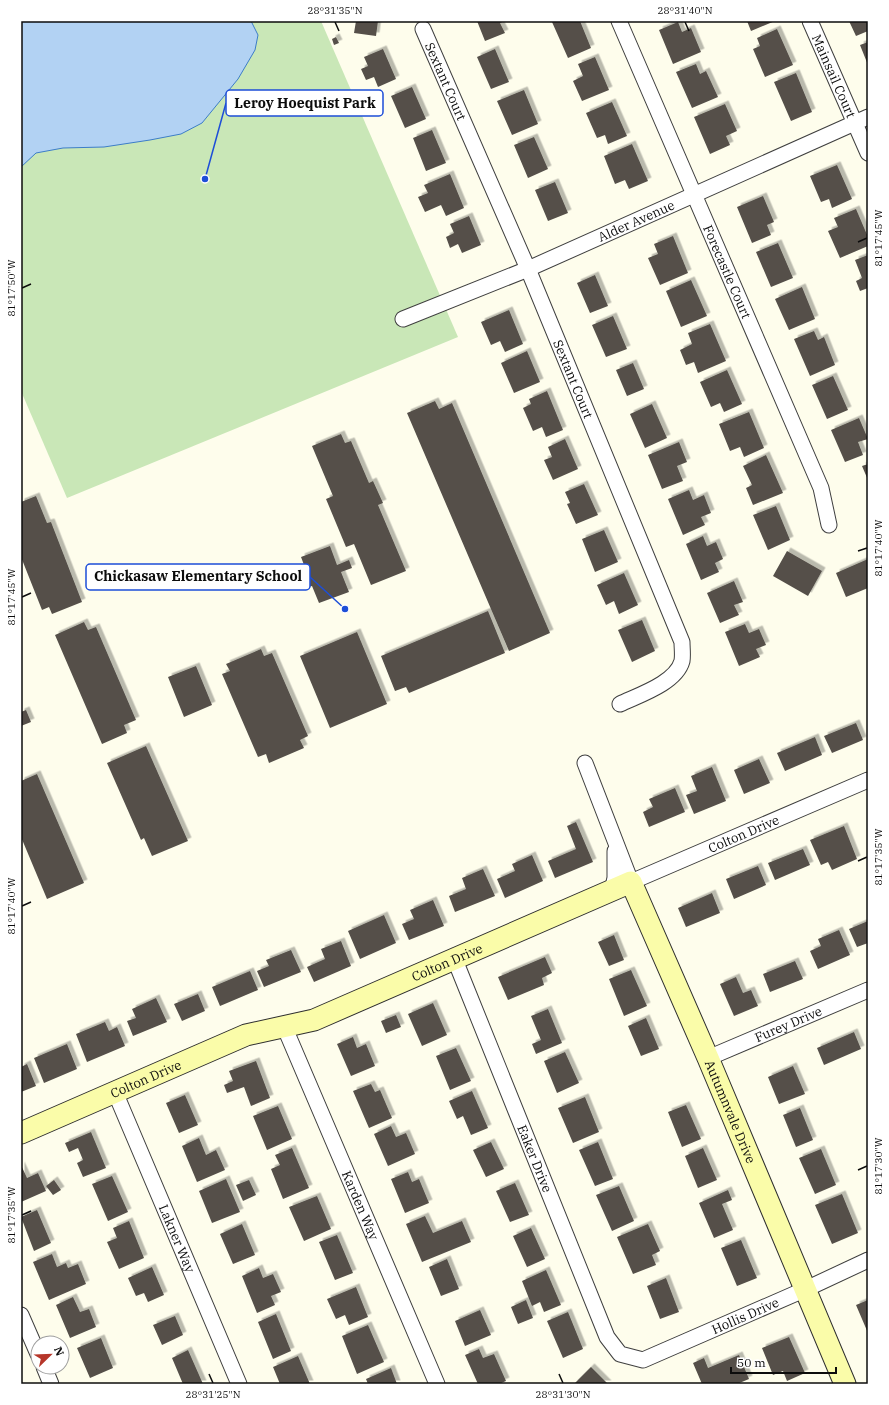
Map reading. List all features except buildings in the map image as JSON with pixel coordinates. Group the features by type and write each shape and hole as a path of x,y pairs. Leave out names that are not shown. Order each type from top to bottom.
{"street":[{"name":"Forecastle Court","path":"619,21 821,488 829,525"},
{"name":"Mainsail Court","path":"810,21 862,120 868,153"},
{"name":"Sextant Court","path":"423,29 528,269 682,642 682,661 672,677 654,688 620,704"},
{"name":"Alder Avenue","path":"403,319 528,269 693,194 862,120"},
{"name":"Autumnvale Drive","path":"585,763 631,882 708,1058 846,1384"},
{"name":"Colton Drive","path":"21,1132 246,1035 314,1020 868,780"},
{"name":"Autumnvale Drive","path":"612,891 616,861 614,840"},
{"name":"Eaker Drive","path":"455,960 607,1337 620,1354"},
{"name":"Furey Drive","path":"708,1058 868,990"},
{"name":"Karden Way","path":"284,1026 437,1384"},
{"name":"Lakner Way","path":"115,1092 239,1384"},
{"name":"Hollis Drive","path":"620,1354 643,1360 806,1289 868,1260"},
{"path":"21,1315 30,1336"}],"green space":[{"path":"21,21 321,21 458,337 67,498 21,391"}],"water":[{"path":"21,21 251,21 258,35 255,50 238,79 202,123 181,134 150,140 104,147 63,148 36,153 21,167"}],"place":[{"name":"Leroy Hoequist Park","path":"205,179"},
{"name":"Chickasaw Elementary School","path":"345,609"}]}
